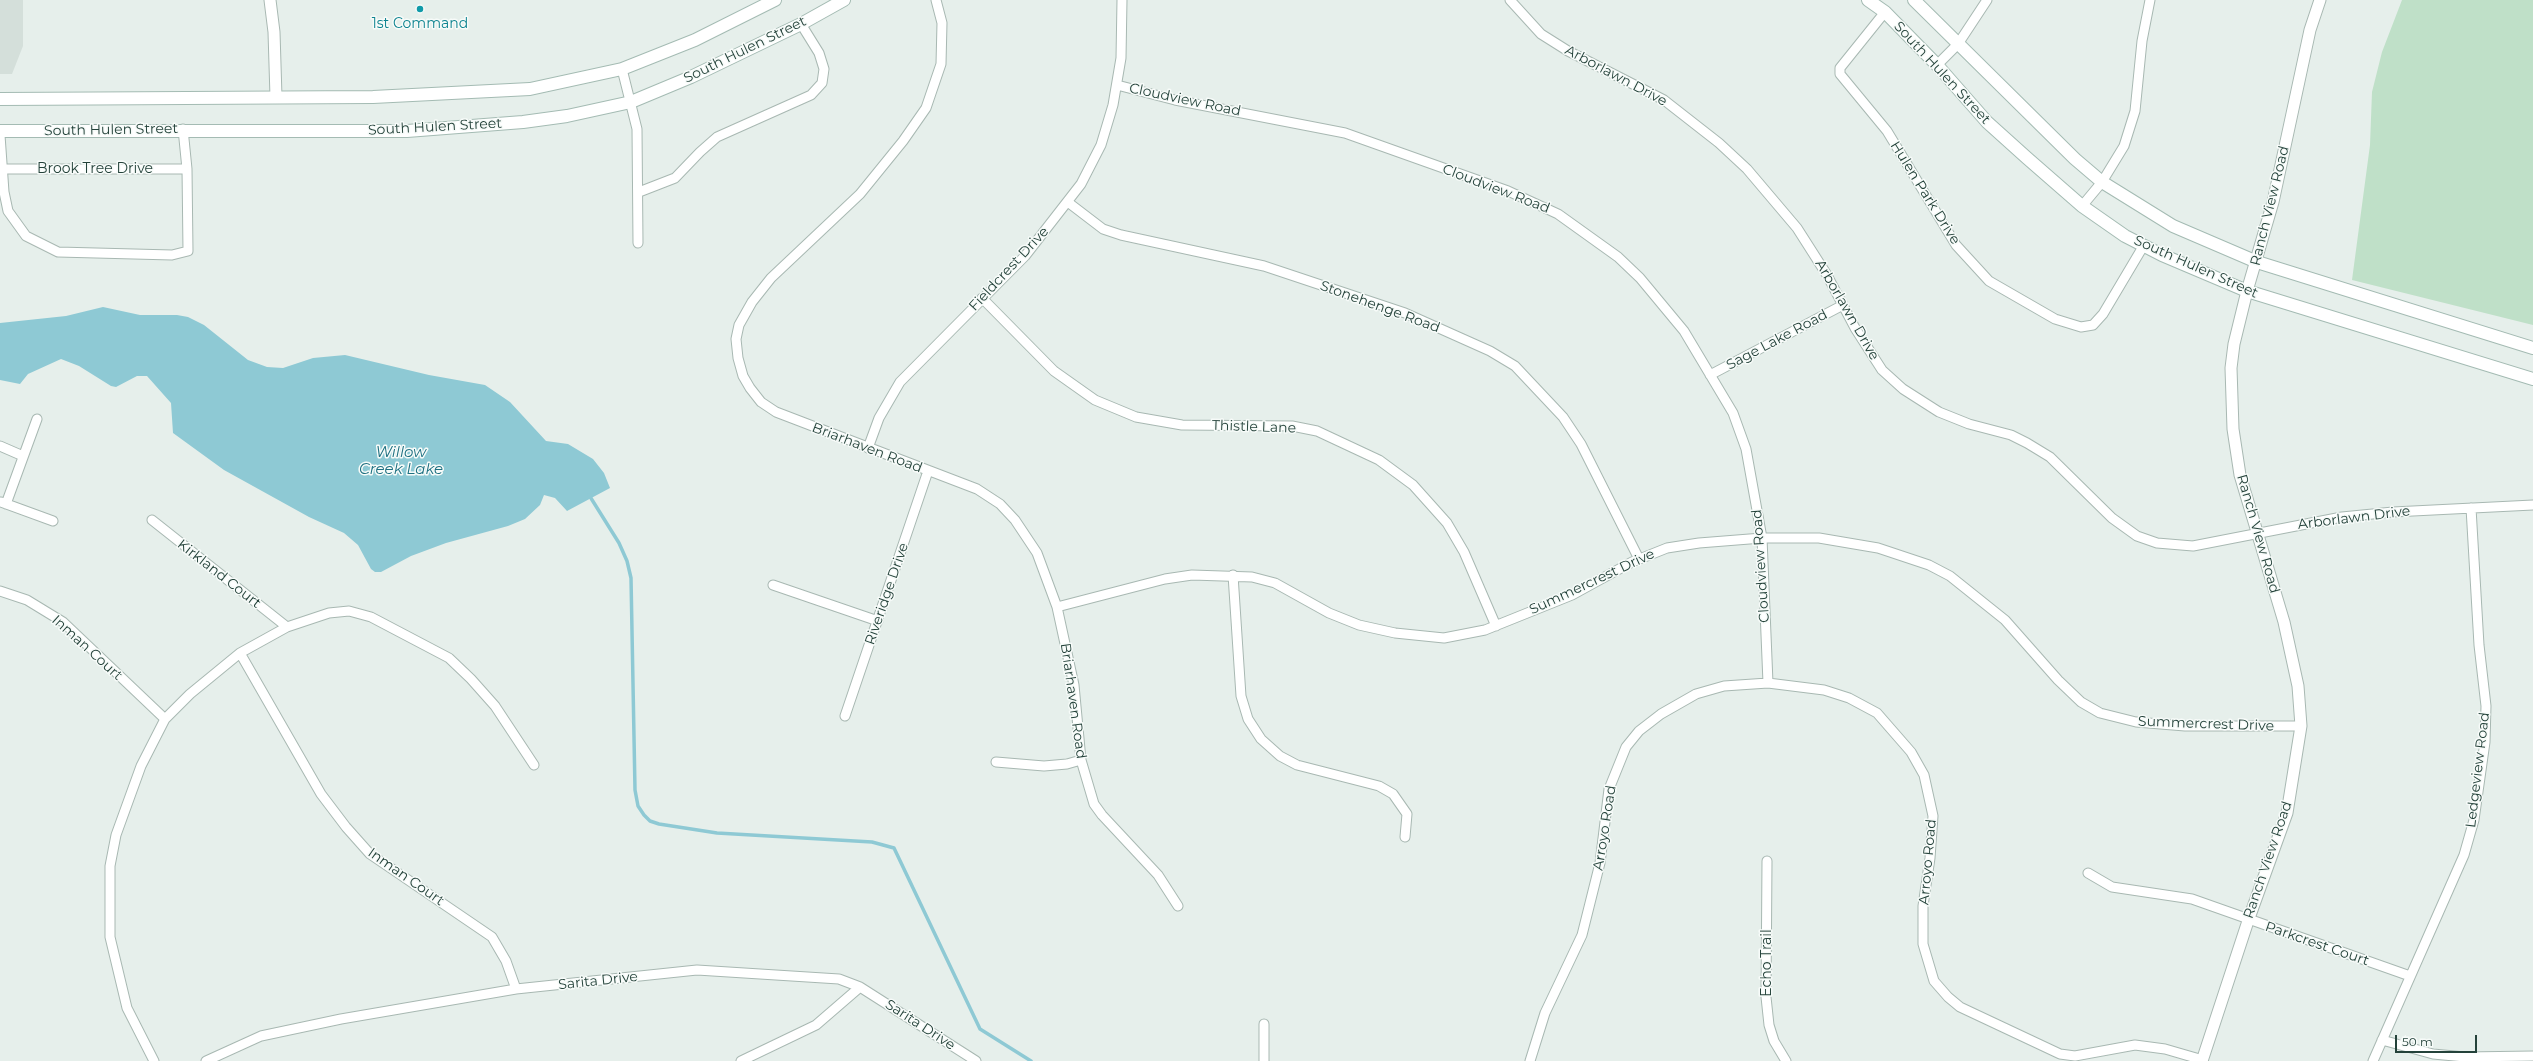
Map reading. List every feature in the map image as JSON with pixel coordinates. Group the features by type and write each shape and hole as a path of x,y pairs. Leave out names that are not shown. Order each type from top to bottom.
{"main road":[{"path":"0,99 373,97 530,89 622,69 695,40 775,0"},
{"name":"South Hulen Street","path":"0,131 183,129 270,132 407,131 523,122 567,116 631,102 691,77 801,24 844,0"},
{"name":"South Hulen Street","path":"1868,0 1885,12 1936,65 1987,122 2082,206 2144,246 2247,291 2533,379"},
{"name":"South Hulen Street","path":"1914,0 2036,124 2102,182 2173,226 2257,262 2533,348"}],"street":[{"path":"270,0 274,32 276,97"},
{"name":"Briarhaven Road","path":"936,0 942,23 942,57 934,87 926,108 903,141 860,194 771,278 752,302 739,326 736,339 738,358 743,376 761,402 776,412 977,489 1000,504 1018,525 1037,553 1058,607 1074,685 1081,760 1094,804 1102,815 1158,875 1178,906"},
{"name":"Fieldcrest Drive","path":"868,448 884,408 900,382 1025,256 1069,203 1088,172 1108,126 1117,85 1122,38 1122,0"},
{"name":"Arborlawn Drive","path":"1510,0 1531,25 1554,43 1664,100 1734,156 1784,210 1828,275 1855,328 1882,370 1903,389 1939,412 1969,424 2011,435 2028,443 2050,457 2112,518 2137,536 2157,543 2192,546 2258,535 2299,524 2342,517 2533,505"},
{"path":"1936,65 1958,44 1987,0"},
{"path":"2082,206 2102,182 2124,146 2135,111 2142,41 2150,0"},
{"name":"Ranch View Road","path":"2203,1060 2248,920 2287,813 2301,726 2298,686 2284,622 2240,476 2231,395 2234,344 2247,291 2257,262 2281,170 2310,30 2320,0"},
{"name":"Hulen Park Drive","path":"1885,12 1840,68 1840,74 1888,131 1956,245 1989,281 2055,319 2080,327 2093,325 2103,314 2144,246"},
{"path":"639,192 675,178 700,152 718,137 812,95 822,83 824,69 820,53 801,24"},
{"path":"622,69 637,129 639,192 638,242"},
{"name":"Cloudview Road","path":"1117,85 1175,100 1345,134 1508,191 1558,214 1593,237 1640,278 1684,331 1733,413 1746,450 1762,538 1768,683"},
{"path":"0,135 4,192 8,211 26,236 45,247 58,252 73,254 172,254 188,251 187,169 183,129"},
{"name":"Brook Tree Drive","path":"3,169 187,169"},
{"name":"Stonehenge Road","path":"1069,203 1103,229 1121,235 1264,266 1405,313 1490,351 1514,366 1563,417 1581,444 1639,559"},
{"name":"Thistle Lane","path":"982,298 1054,371 1095,400 1136,417 1182,425 1292,426 1317,432 1379,460 1413,484 1447,523 1464,552 1496,626"},
{"name":"Sage Lake Road","path":"1710,375 1843,305"},
{"path":"37,419 3,503 53,521"},
{"path":"0,446 23,456"},
{"name":"Riveridge Drive","path":"845,716 928,471"},
{"name":"Ledgeview Road","path":"2373,1061 2464,855 2474,820 2483,757 2486,706 2479,645 2471,508"},
{"name":"Kirkland Court","path":"152,520 287,627"},
{"name":"Summercrest Drive","path":"1058,607 1165,579 1192,575 1233,575 1252,577 1275,583 1329,612 1359,625 1395,633 1444,638 1473,633 1496,626 1572,595 1639,559 1667,548 1699,543 1762,538 1819,538 1878,548 1929,565 1950,576 2005,620 2058,680 2081,702 2100,713 2136,722 2186,726 2301,726"},
{"path":"1233,575 1241,696 1248,719 1260,740 1280,756 1297,765 1380,786 1393,794 1407,814 1405,837"},
{"path":"774,586 878,621"},
{"name":"Inman Court","path":"0,592 26,600 63,622 165,719"},
{"path":"154,1061 127,1008 110,937 110,866 116,835 125,804 140,766 165,719 190,694 240,653 287,627 329,613 349,611 392,626 449,658 471,679 495,706 534,765"},
{"name":"Inman Court","path":"240,653 321,794 346,827 370,854 492,937 506,961 516,989"},
{"name":"Arroyo Road","path":"1530,1061 1545,1013 1584,928 1600,863 1609,789 1626,747 1638,731 1661,714 1696,694 1724,686 1768,683 1824,690 1849,698 1877,713 1911,752 1924,775 1933,816 1930,858 1923,906 1923,944 1934,981 1948,997 1960,1007 2060,1054 2075,1056 2135,1045 2166,1048 2203,1060"},
{"path":"996,762 1044,766 1067,764 1081,760"},
{"name":"Echo Trail","path":"1767,861 1768,1018 1774,1041 1786,1061"},
{"name":"Parkcrest Court","path":"2088,873 2112,887 2192,899 2410,976"},
{"name":"Sarita Drive","path":"206,1061 261,1036 290,1028 516,989 698,970 838,979 860,987 974,1060"},
{"path":"741,1061 816,1026 860,987"},
{"path":"1264,1024 1264,1061"},
{"path":"2382,1040 2433,1054 2464,1057 2533,1056"}],"shaded area":[{"path":"0,0 23,0 23,46 12,74 0,74"}],"green space":[{"path":"2402,0 2533,0 2533,325 2352,280 2370,145 2372,92 2382,52"}],"water":[{"name":"Willow Creek Lake","path":"103,307 140,315 177,315 188,317 204,325 248,360 267,367 283,368 313,358 345,355 429,375 485,385 510,402 546,441 568,444 593,459 604,473 610,488 567,511 555,498 544,495 540,505 525,519 508,526 446,543 411,556 381,572 375,572 371,569 358,545 344,533 309,517 224,470 173,433 171,403 147,376 137,376 116,387 111,386 79,366 61,359 28,374 20,384 0,380 0,323 66,316"}],"waterway":[{"path":"589,495 619,543 627,561 631,578 635,790 638,806 644,815 650,821 659,824 717,833 872,842 894,848 980,1029 1031,1061"}],"place":[{"name":"1st Command","path":"420,9"}]}
